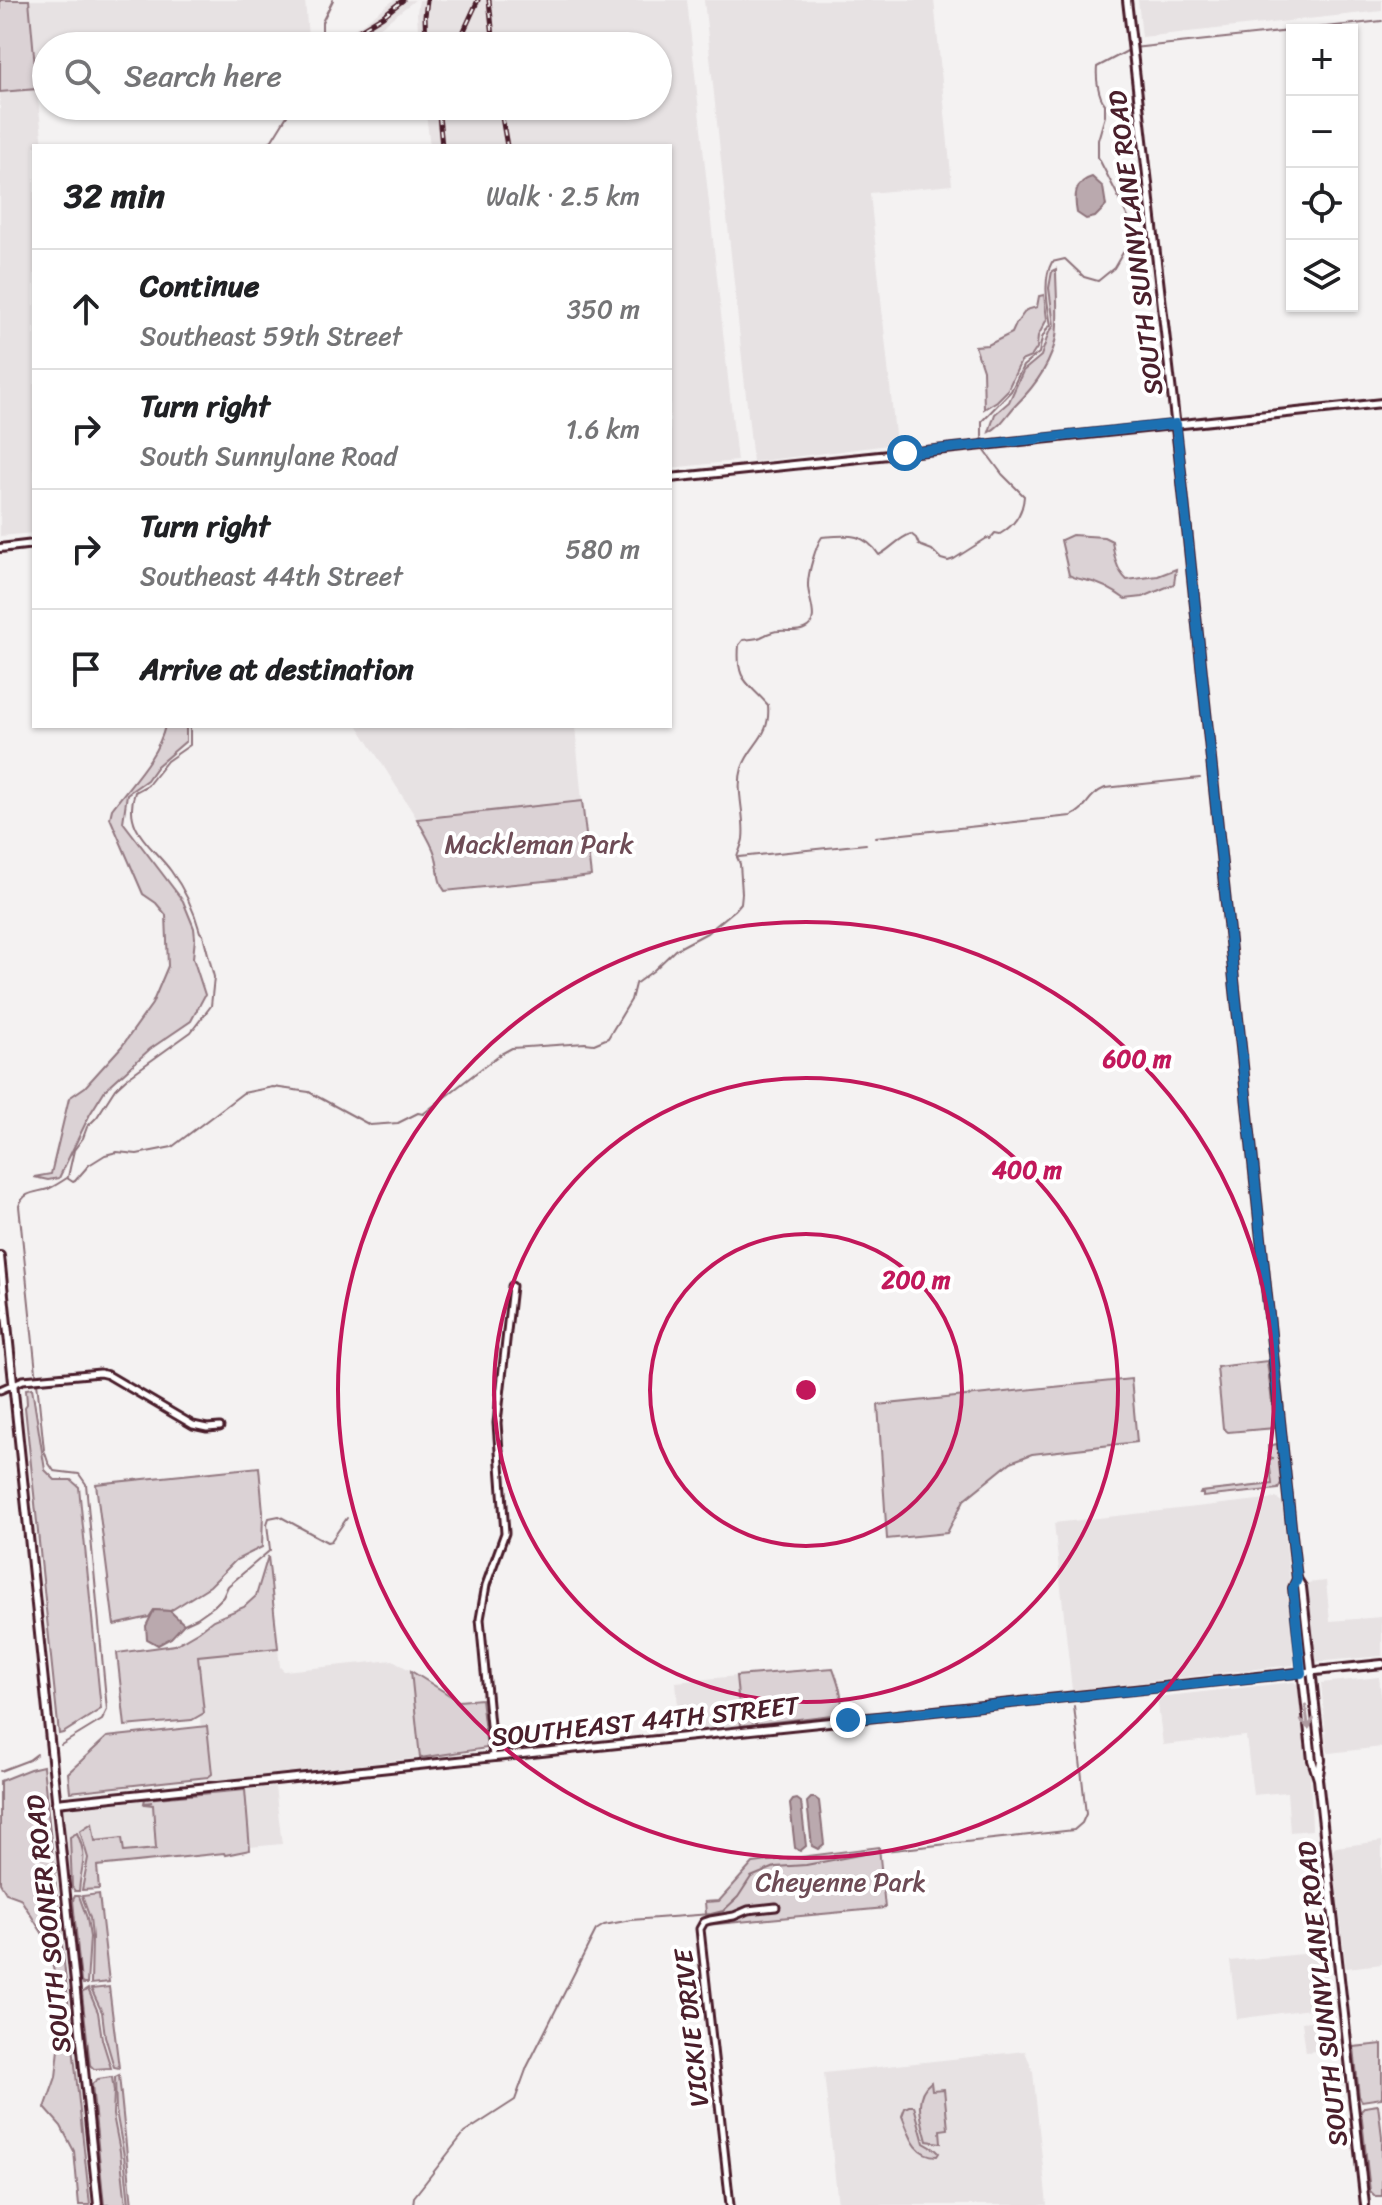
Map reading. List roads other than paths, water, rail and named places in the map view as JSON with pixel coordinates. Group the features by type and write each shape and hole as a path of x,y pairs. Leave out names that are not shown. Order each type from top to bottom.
{"main road":[{"name":"SOUTH SUNNYLANE ROAD","path":"1127,0 1176,424 1297,1579 1302,1587 1312,1672 1321,1760 1318,1779"},
{"path":"672,478 1382,403"},
{"path":"0,548 32,544"},
{"name":"SOUTH SOONER ROAD","path":"0,1256 98,2205"},
{"name":"SOUTH SUNNYLANE ROAD","path":"1297,1579 1293,1588 1301,1673 1312,1760 1318,1779 1365,2205"},
{"name":"SOUTHEAST 44TH STREET","path":"56,1803 1382,1664"}],"street":[{"path":"493,1757 480,1619 486,1585 505,1533 497,1423 512,1286"},
{"path":"0,1390 29,1379 100,1373 193,1425 220,1427"},
{"name":"VICKIE DRIVE","path":"730,2205 700,1929 704,1922 710,1920 748,1910 776,1907"}],"waterway":[{"path":"322,32 322,22 333,0"},
{"path":"984,442 982,421 1011,391 1023,366 1039,353 1042,338 1051,326 1046,285 1052,262 1065,259 1084,277 1098,281 1114,268 1128,244 1130,222 1098,157 1105,104 1098,87 1097,67 1133,48 1382,21"},
{"path":"265,144 272,140 284,120"},
{"path":"61,1745 102,1720 107,1710 86,1484 79,1474 54,1471 44,1450 19,1206 21,1201 27,1195 48,1189 67,1178 75,1181 89,1165 105,1155 117,1152 137,1154 172,1147 243,1093 273,1087 309,1092 370,1125 398,1123 418,1113 423,1114 512,1048 594,1044 608,1038 631,1000 635,984 675,950 707,933 741,903 737,857 744,830 740,777 746,759 763,733 768,705 741,674 739,645 743,640 809,626 813,615 808,579 822,537 855,537 867,542 879,555 911,534 919,545 948,561 990,539 995,533 1000,534 1014,523 1024,496 1002,474 985,449"},
{"path":"68,1177 74,1150 115,1089 191,1032 211,1006 214,977 203,935 181,885 136,827 132,805 135,792 148,785 167,761 190,745 190,728"},
{"path":"875,837 1071,816 1105,788 1200,778"},
{"path":"739,857 866,844"},
{"path":"184,1624 214,1606 228,1586 270,1550 269,1518 279,1516 327,1542 331,1541 347,1518"},
{"path":"413,2205 414,2197 464,2133 515,2100 527,2067 596,1930 604,1925 631,1920 723,1911 738,1897 751,1877 775,1867 806,1865 875,1852 1074,1830 1086,1814 1074,1706"},
{"path":"0,1771 37,1754"}],"railway":[{"path":"357,32 403,0"},
{"path":"426,32 427,0"},
{"path":"463,32 478,0"},
{"path":"489,0 492,32"},
{"path":"439,120 442,144"},
{"path":"502,120 507,144"}],"park label":[{"name":"Mackleman Park","path":"539,844"},
{"name":"Cheyenne Park","path":"841,1882"}]}
